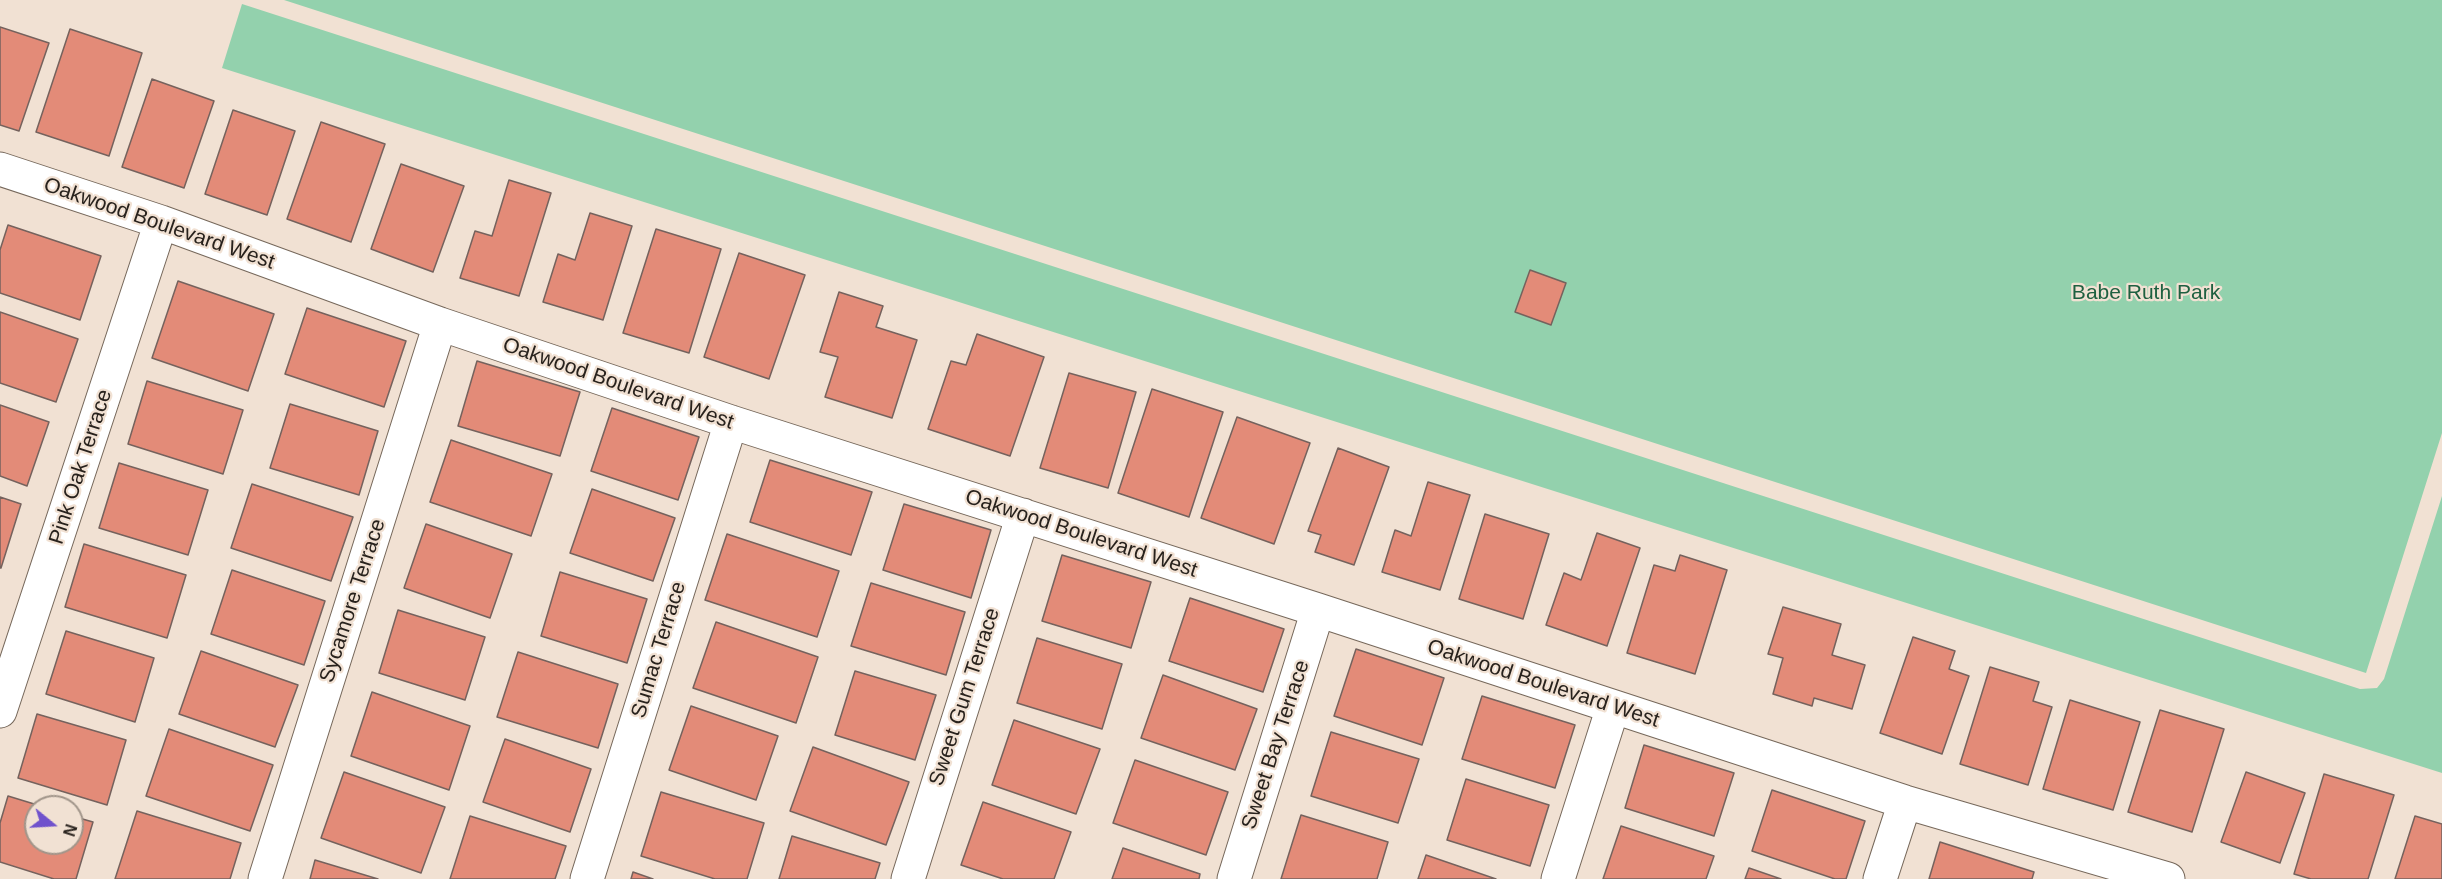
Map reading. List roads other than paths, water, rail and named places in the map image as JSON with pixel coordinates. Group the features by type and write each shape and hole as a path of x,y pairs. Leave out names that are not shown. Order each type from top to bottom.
{"street":[{"name":"Oakwood Boulevard West","path":"0,169 161,222 440,324 731,422 1318,610 1905,802 2168,879"},
{"name":"Pink Oak Terrace","path":"0,711 161,222"},
{"name":"Sycamore Terrace","path":"265,879 440,324"},
{"name":"Sumac Terrace","path":"587,879 731,422"},
{"name":"Sweet Gum Terrace","path":"908,879 1023,515"},
{"name":"Sweet Bay Terrace","path":"1234,879 1318,610"},
{"path":"1558,879 1613,707"},
{"path":"1880,879 1905,802"}],"park label":[{"name":"Babe Ruth Park","path":"2146,293"}]}
